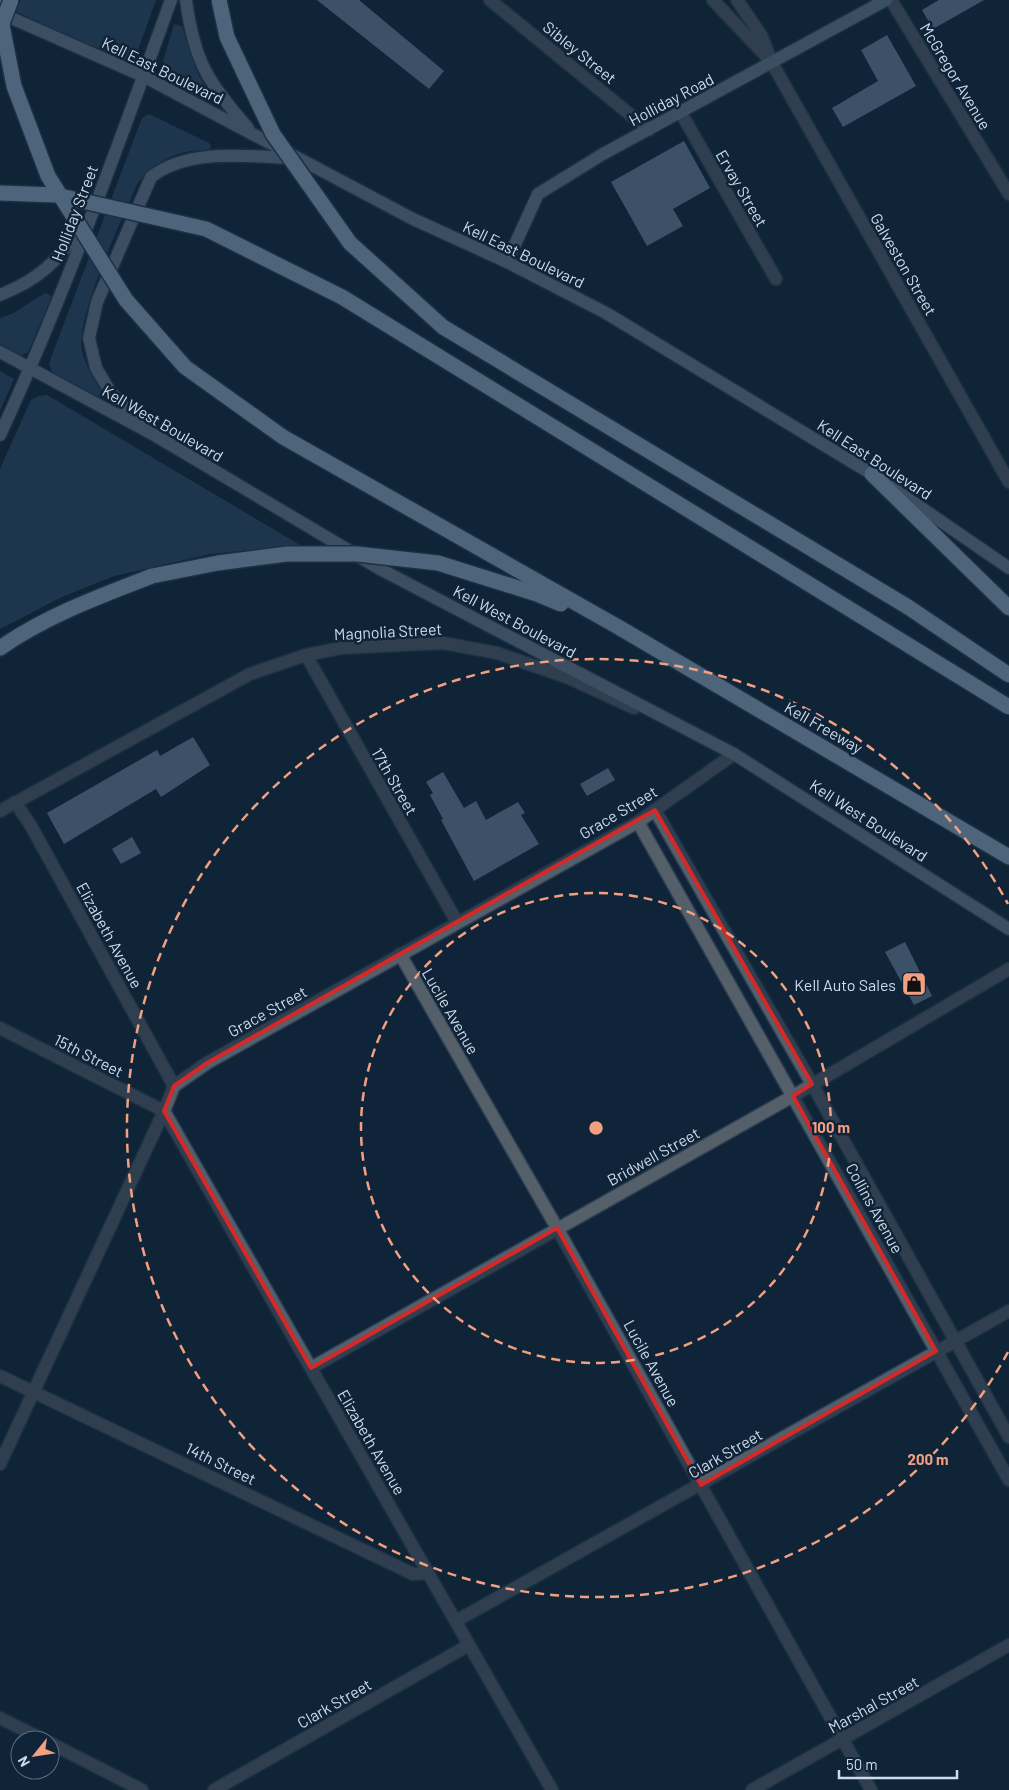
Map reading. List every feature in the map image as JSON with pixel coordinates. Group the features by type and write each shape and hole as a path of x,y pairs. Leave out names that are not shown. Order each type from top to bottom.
{"highway":[{"path":"0,5 3,0"},
{"path":"0,28 11,0"},
{"path":"219,0 227,37 273,134 350,243 443,327 908,607 1009,675"},
{"path":"0,14 14,86 48,176 126,300 184,367 283,437 620,628"},
{"path":"0,193 56,195 206,229 342,297 1009,707"},
{"path":"872,474 1009,608"},
{"path":"0,648 24,631 92,599 152,576 218,563 287,554 358,554 438,563 537,594 620,628"},
{"name":"Kell Freeway","path":"620,628 1009,857"}],"main road":[{"name":"Holliday Street","path":"0,435 31,368 171,0"},
{"path":"186,0 198,56 209,80 253,134"},
{"name":"Holliday Road","path":"508,262 538,194 603,154 886,0"},
{"name":"Kell East Boulevard","path":"0,14 143,76 413,218 508,262 606,313 872,474 1009,568"},
{"path":"156,436 110,393 96,368 89,338 97,302 151,176 161,169 192,159 298,158"},
{"path":"0,295 38,275 60,257 92,211"},
{"name":"Kell West Boulevard","path":"0,352 156,436 380,569 734,754 1009,929"}],"street":[{"name":"Sibley Street","path":"490,0 649,130"},
{"name":"Galveston Street","path":"713,0 772,63"},
{"name":"Galveston Street","path":"737,0 762,35 772,63 1009,482"},
{"name":"McGregor Avenue","path":"891,0 1009,194"},
{"name":"Ervay Street","path":"681,113 776,279"},
{"name":"Magnolia Street","path":"0,811 250,674 306,655 341,648 443,643 497,653 569,678 734,754"},
{"name":"17th Street","path":"306,655 457,922"},
{"name":"Grace Street","path":"174,1086 224,1053 638,822 734,754"},
{"name":"Elizabeth Avenue","path":"15,802 31,826 174,1086"},
{"name":"Collins Avenue","path":"655,810 812,1084 1009,1437"},
{"name":"Collins Avenue","path":"638,822 1009,1480"},
{"name":"Lucile Avenue","path":"400,954 558,1228 871,1790"},
{"name":"Bridwell Street","path":"311,1368 793,1096 1009,969"},
{"name":"15th Street","path":"0,1028 164,1110"},
{"path":"0,1464 35,1392 174,1086"},
{"name":"Elizabeth Avenue","path":"164,1110 552,1790"},
{"name":"Clark Street","path":"456,1621 1009,1311"},
{"name":"14th Street","path":"0,1376 413,1574 428,1573"},
{"name":"Clark Street","path":"217,1789 469,1645"},
{"name":"Marshal Street","path":"752,1790 1009,1646"},
{"path":"0,1718 24,1730"},
{"path":"60,1748 142,1790"}],"highlighted area":[{"path":"655,810 812,1084 793,1096 936,1351 701,1485 557,1228 311,1368 164,1111 174,1086 207,1063"}],"shaded area":[{"path":"21,0 156,0 134,59 123,63 15,11"},
{"path":"174,24 182,26 197,72 209,94 203,100 165,81 160,72"},
{"path":"149,114 209,143 211,146 208,151 187,152 168,158 152,169 137,184 101,268 92,293 82,336 83,357 102,393 98,399 52,372 49,363 142,118"},
{"path":"45,293 52,296 28,352 21,356 0,346 0,318 12,314"},
{"path":"0,371 14,379 0,411"},
{"path":"47,395 300,545 210,554 114,576 62,597 0,629 0,469 31,400"}],"building":[{"path":"317,0 359,0 444,71 429,89"},
{"path":"939,0 984,0 933,29 922,10"},
{"path":"887,35 916,86 843,127 832,108 878,81 861,50"},
{"path":"684,141 710,188 673,209 683,226 647,246 611,182"},
{"path":"193,737 210,765 161,797 156,789 64,844 47,813 157,750 160,756"},
{"path":"608,768 615,780 587,796 580,784"},
{"path":"443,772 464,808 476,801 486,820 518,802 525,813 521,815 539,844 474,881 441,820 443,819 430,795 433,793 426,782"},
{"path":"132,837 141,853 121,864 112,849"},
{"name":"Kell Auto Sales","path":"905,942 932,996 914,1005 885,952"}],"place":[{"name":"Kell Auto Sales","path":"914,984"}]}
